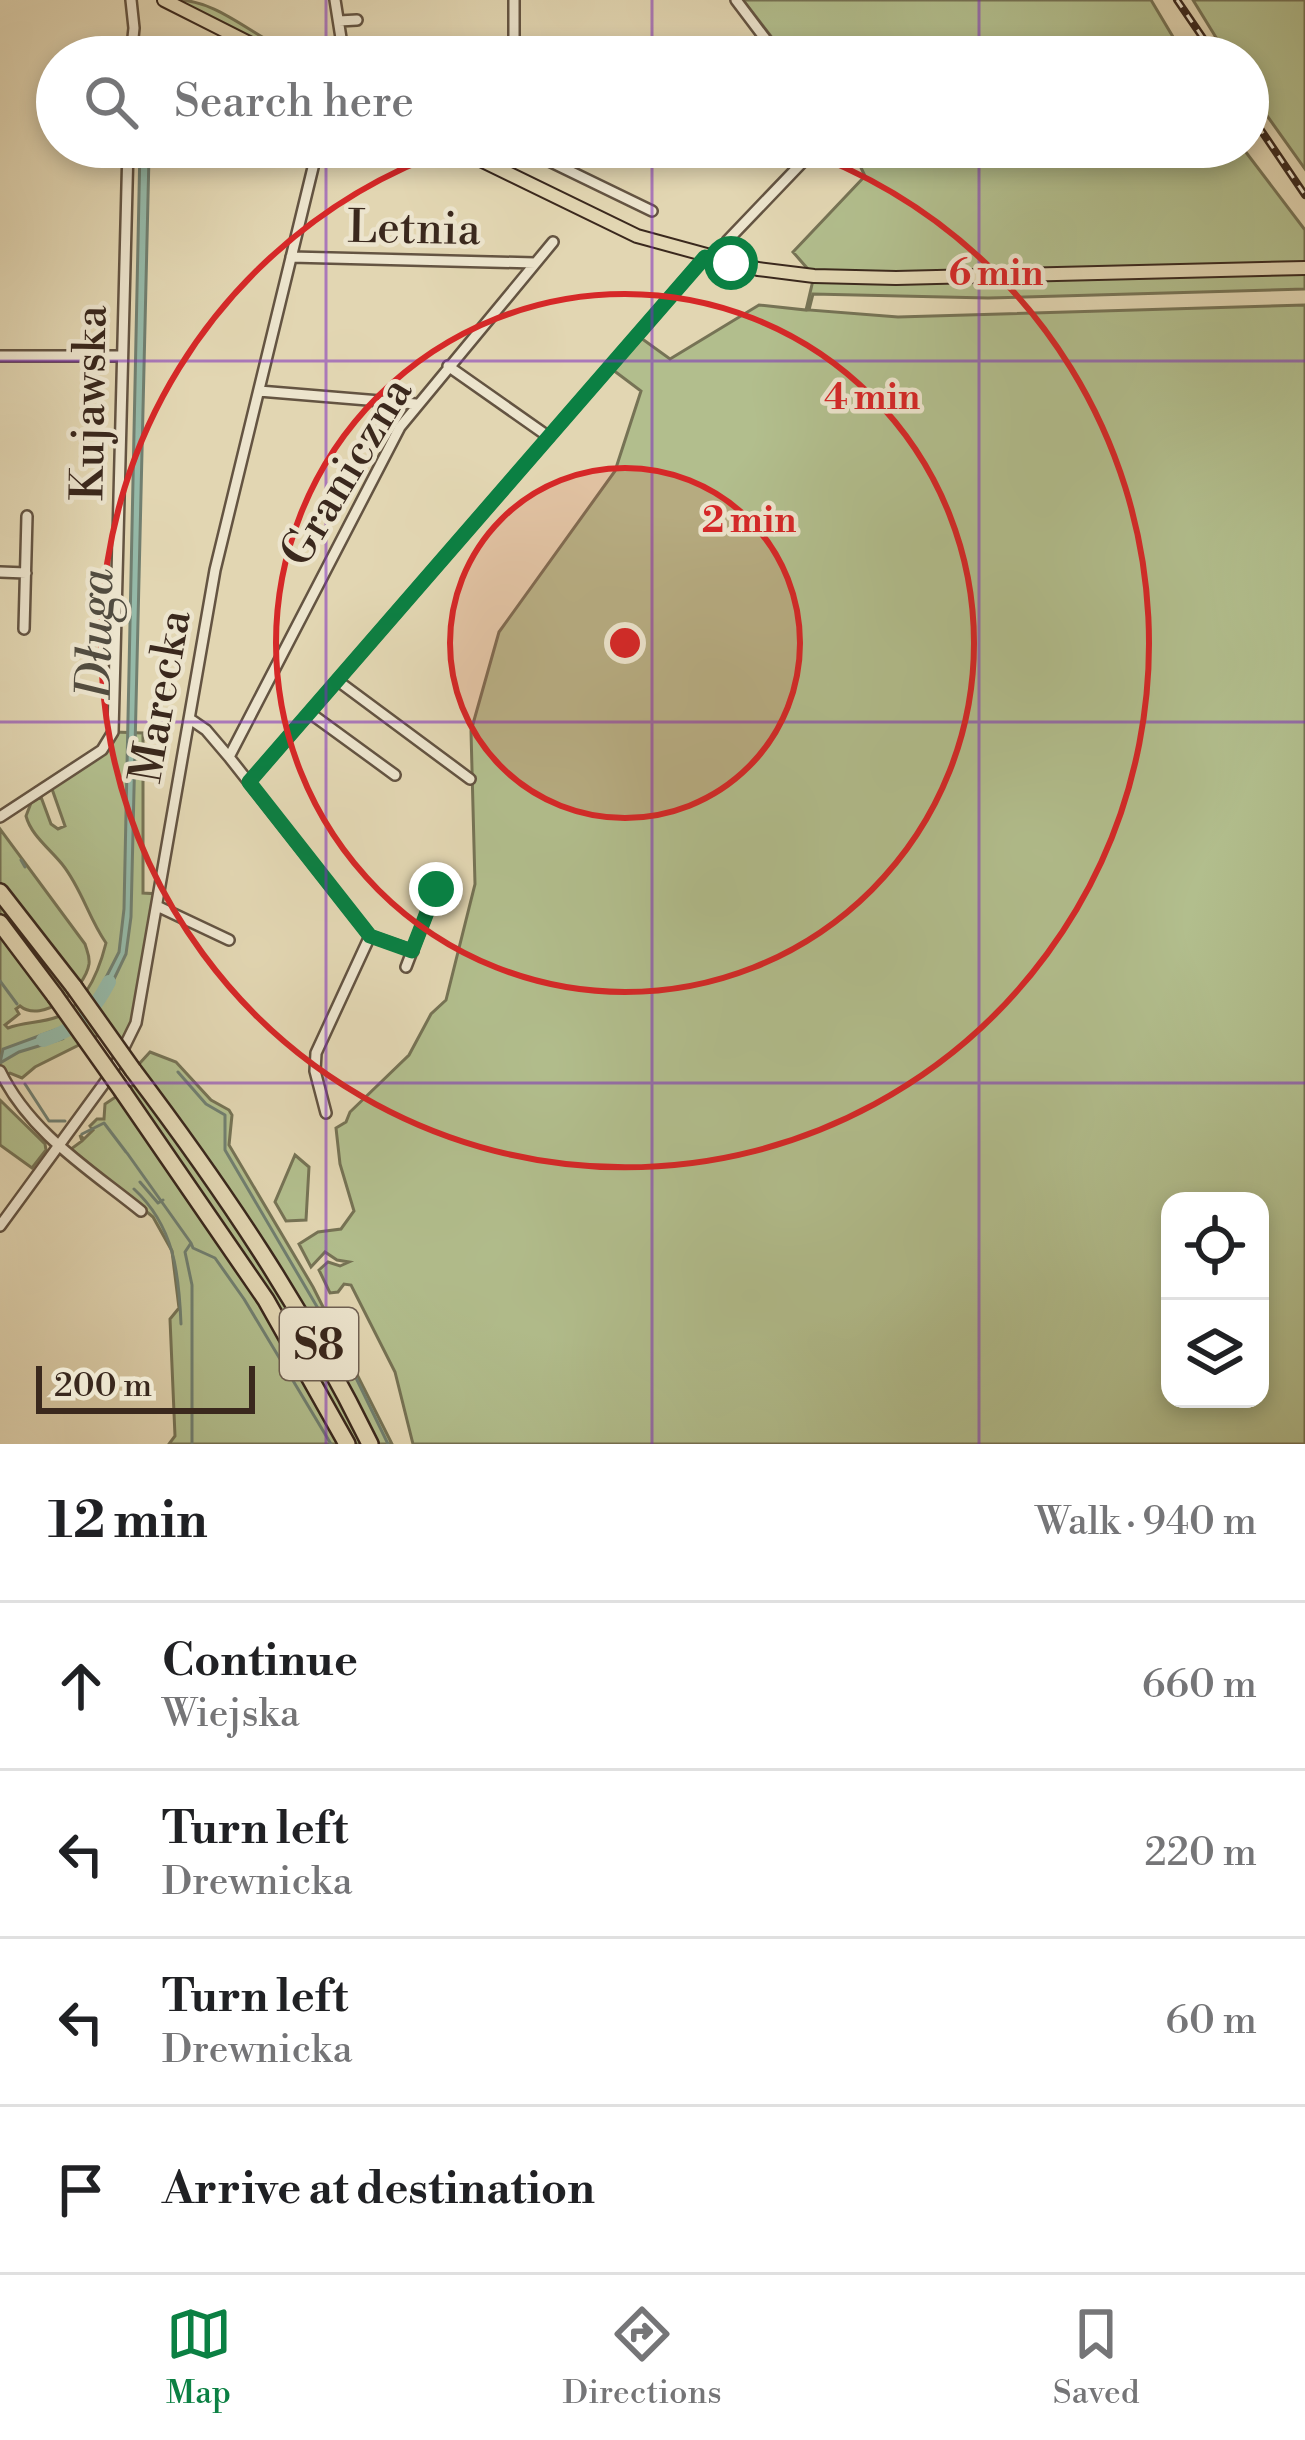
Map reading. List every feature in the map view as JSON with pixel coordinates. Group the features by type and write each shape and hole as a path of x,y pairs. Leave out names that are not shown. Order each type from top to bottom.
{"highway":[{"name":"S8","path":"0,892 258,1241 331,1365 370,1444"},
{"name":"S8","path":"0,923 266,1300 347,1444"}],"main road":[{"path":"167,2 235,36"},
{"path":"495,168 637,236 758,268 846,277 1305,268"}],"street":[{"path":"131,0 133,36"},
{"path":"335,0 339,36"},
{"path":"514,0 514,36"},
{"path":"736,0 763,36"},
{"path":"339,25 357,20"},
{"name":"Kujawska","path":"0,814 102,751 113,732 127,168"},
{"name":"Marecka","path":"1,1224 117,1066 133,1033 215,571 312,168"},
{"path":"558,168 652,212"},
{"path":"727,241 797,168"},
{"path":"552,197 564,171"},
{"name":"Graniczna","path":"229,757 371,476 416,404 553,242"},
{"name":"Letnia","path":"291,257 535,263"},
{"path":"249,782 705,257"},
{"path":"0,356 122,356"},
{"path":"448,366 549,436"},
{"path":"259,391 416,404"},
{"path":"25,629 27,516"},
{"path":"0,572 26,573"},
{"path":"338,681 470,779"},
{"path":"310,712 395,776"},
{"path":"190,719 229,757 370,936 412,951"},
{"path":"406,967 436,889"},
{"path":"157,906 229,940"},
{"path":"326,1113 315,1071 316,1052 370,936"},
{"path":"1,1073 30,1120 141,1211"}],"shaded area":[{"path":"177,0 210,7 260,36 241,36"},
{"path":"743,0 1151,0 1172,36 771,36"},
{"path":"1193,0 1305,0 1305,169 1269,118 1269,36 1215,36"},
{"path":"140,168 149,168 131,917 126,954 104,1000 98,993 119,952 124,909"},
{"path":"861,168 1258,168 1305,230 1305,289 988,298 813,294 809,310 898,317 1305,305 1305,1444 413,1444 395,1372 351,1285 330,1293 319,1270 328,1262 340,1266 349,1262 325,1252 311,1267 299,1244 318,1232 341,1229 354,1211 340,1164 336,1128 409,1055 431,1014 446,1000 475,884 471,731 499,632 615,471 641,391 613,370 641,338 670,359 759,305 806,310 814,276 793,252 865,176"},
{"path":"113,732 143,733 143,893 159,894 129,1043 107,1031 22,1078 10,1073 0,1077 0,829 85,944 89,961 80,984 61,1002 40,1011 20,1006 19,1014 5,1025 8,1028 67,1012 90,986 99,965 106,943 69,874 26,816 31,803 41,797 51,824 58,829 65,826 52,789 55,782 102,750"},
{"path":"55,1030 62,1039 0,1063 3,1049"},
{"path":"150,1052 176,1062 211,1100 229,1110 229,1145 313,1287 392,1444 169,1444 175,1436 170,1319 179,1308 172,1251 153,1217 71,1149 82,1141 80,1135 84,1139 93,1130 90,1126 97,1119 104,1119 105,1104 135,1084 129,1075"},
{"path":"0,1100 45,1144 46,1150 32,1168 0,1145"},
{"path":"295,1155 309,1167 306,1220 286,1221 275,1202"}],"waterway":[{"path":"21,860 25,867"},
{"path":"0,981 17,1004"},
{"name":"Długa","path":"43,1040 83,1019 109,982"},
{"path":"178,1072 206,1104 225,1115 225,1150 343,1351 388,1444"},
{"path":"25,1084 49,1121 65,1121"},
{"path":"82,1134 104,1123 126,1152"},
{"path":"127,1153 191,1243 185,1252 192,1285 192,1444"},
{"path":"140,1182 158,1203 163,1200"},
{"path":"134,1189 158,1219 172,1251 181,1324"},
{"path":"191,1243 215,1258 244,1299 331,1444"}],"railway":[{"path":"1177,0 1202,36"},
{"path":"1269,142 1305,195"}],"route":[{"path":"436,889 412,951 370,936 249,782 705,257 731,263"}]}
